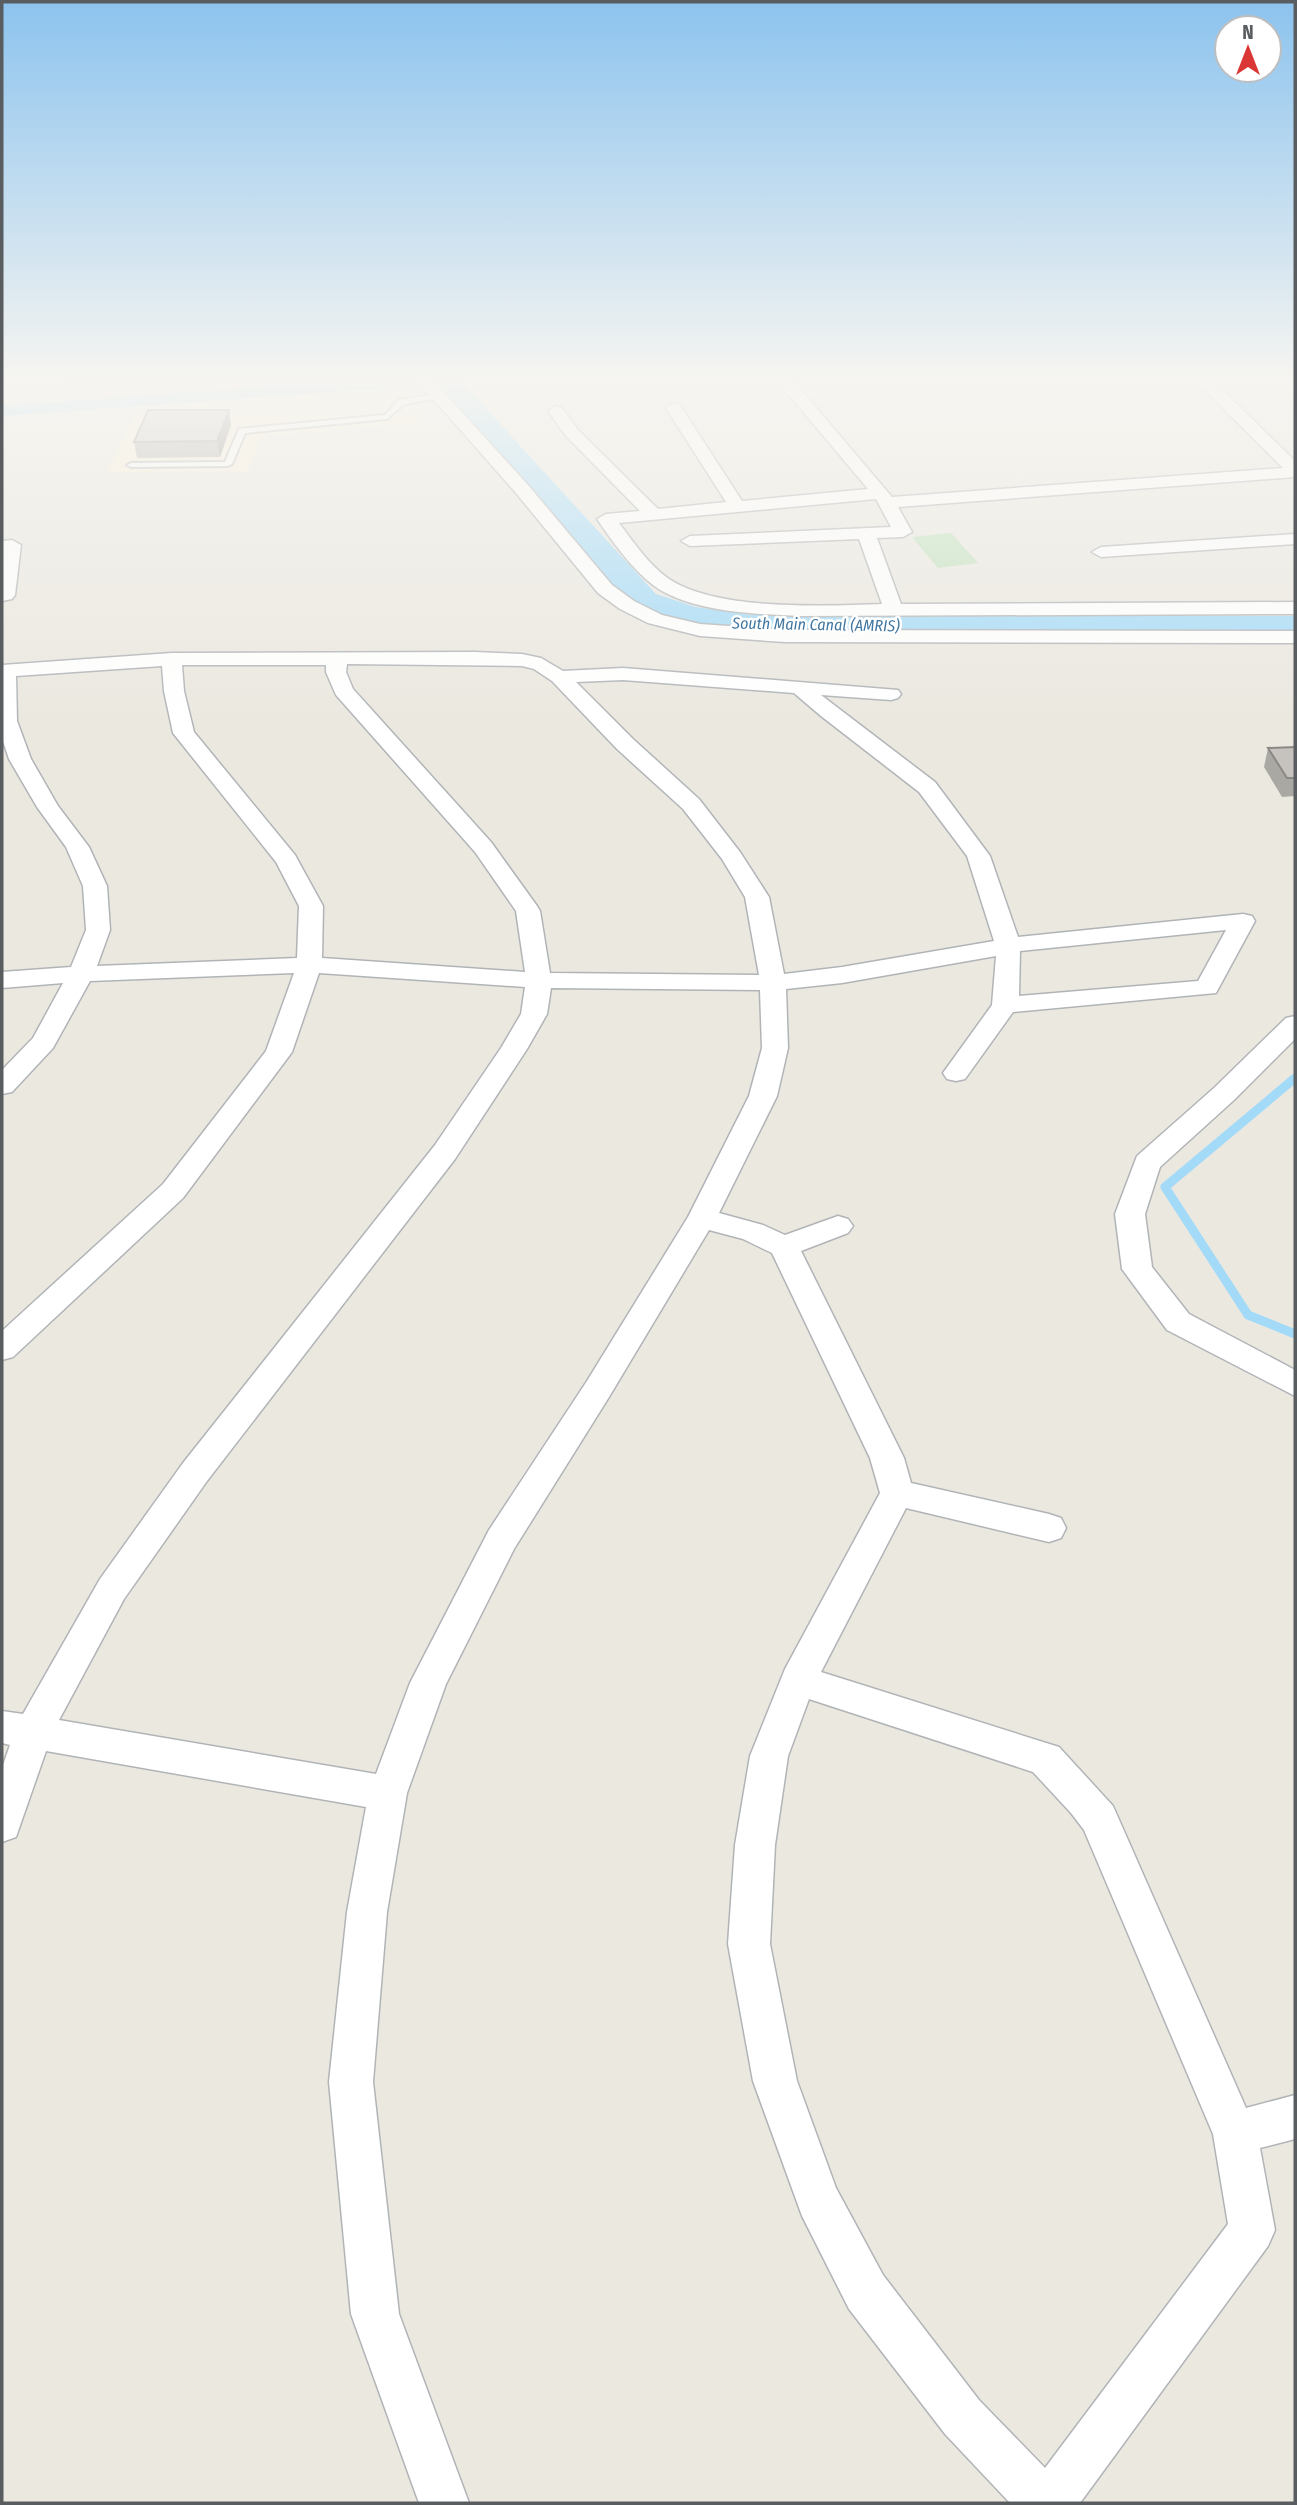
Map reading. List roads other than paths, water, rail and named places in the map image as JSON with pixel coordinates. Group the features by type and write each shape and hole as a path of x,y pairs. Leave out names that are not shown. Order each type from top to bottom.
{"street":[{"path":"525,493 605,589 626,605 655,619 700,631 772,636 1295,637"},
{"path":"632,493 653,514"},
{"path":"729,493 737,506"},
{"path":"690,541 903,532 880,493"},
{"path":"967,493 737,506 606,519 647,568 669,587 702,599 733,606 893,610 1295,608"},
{"path":"866,533 893,610"},
{"path":"1101,552 1295,539"},
{"path":"2,546 12,545 5,595 2,595"},
{"path":"2,1824 17,1729 195,1472 453,1141 534,1014 539,980 528,911 483,847 343,691 336,672 337,658"},
{"path":"2,1349 173,1191 279,1052 309,965 311,906 288,860 184,733 174,691 172,659"},
{"path":"2,1086 44,1042 81,974 98,930 95,886 77,847 48,807 20,759 6,722 4,670 172,659 522,660 541,664 559,677 625,744 691,804 732,857 757,897 773,983 775,1048 763,1096 702,1219 501,1540 428,1683 388,1793 367,1912 351,2082 375,2315 444,2503"},
{"path":"559,677 623,674 891,694"},
{"path":"801,688 828,712 927,787 978,856 1008,945 1009,986 1004,1005 956,1073"},
{"path":"2,980 81,974 309,965 539,980 773,983 842,975 1008,945 1243,921 1213,995 1004,1005"},
{"path":"1295,1024 1224,1094 1147,1163 1130,1214 1137,1269 1178,1322 1295,1384"},
{"path":"702,1219 753,1232 784,1246 887,1458 897,1493 798,1680 769,1756 755,1845 749,1944 775,2081 817,2200 866,2292 962,2417 1047,2503 1252,2230 1235,2133 1099,1819 1046,1759 798,1680"},
{"path":"784,1246 838,1226"},
{"path":"897,1493 1049,1528"},
{"path":"17,1729 388,1793"},
{"path":"1235,2133 1295,2117"}],"waterway":[{"name":"South Main Canal (AMRIS)","path":"545,493 643,602 690,618 750,626 1295,627"},
{"path":"1295,1078 1165,1187 1248,1315 1295,1334"}]}
